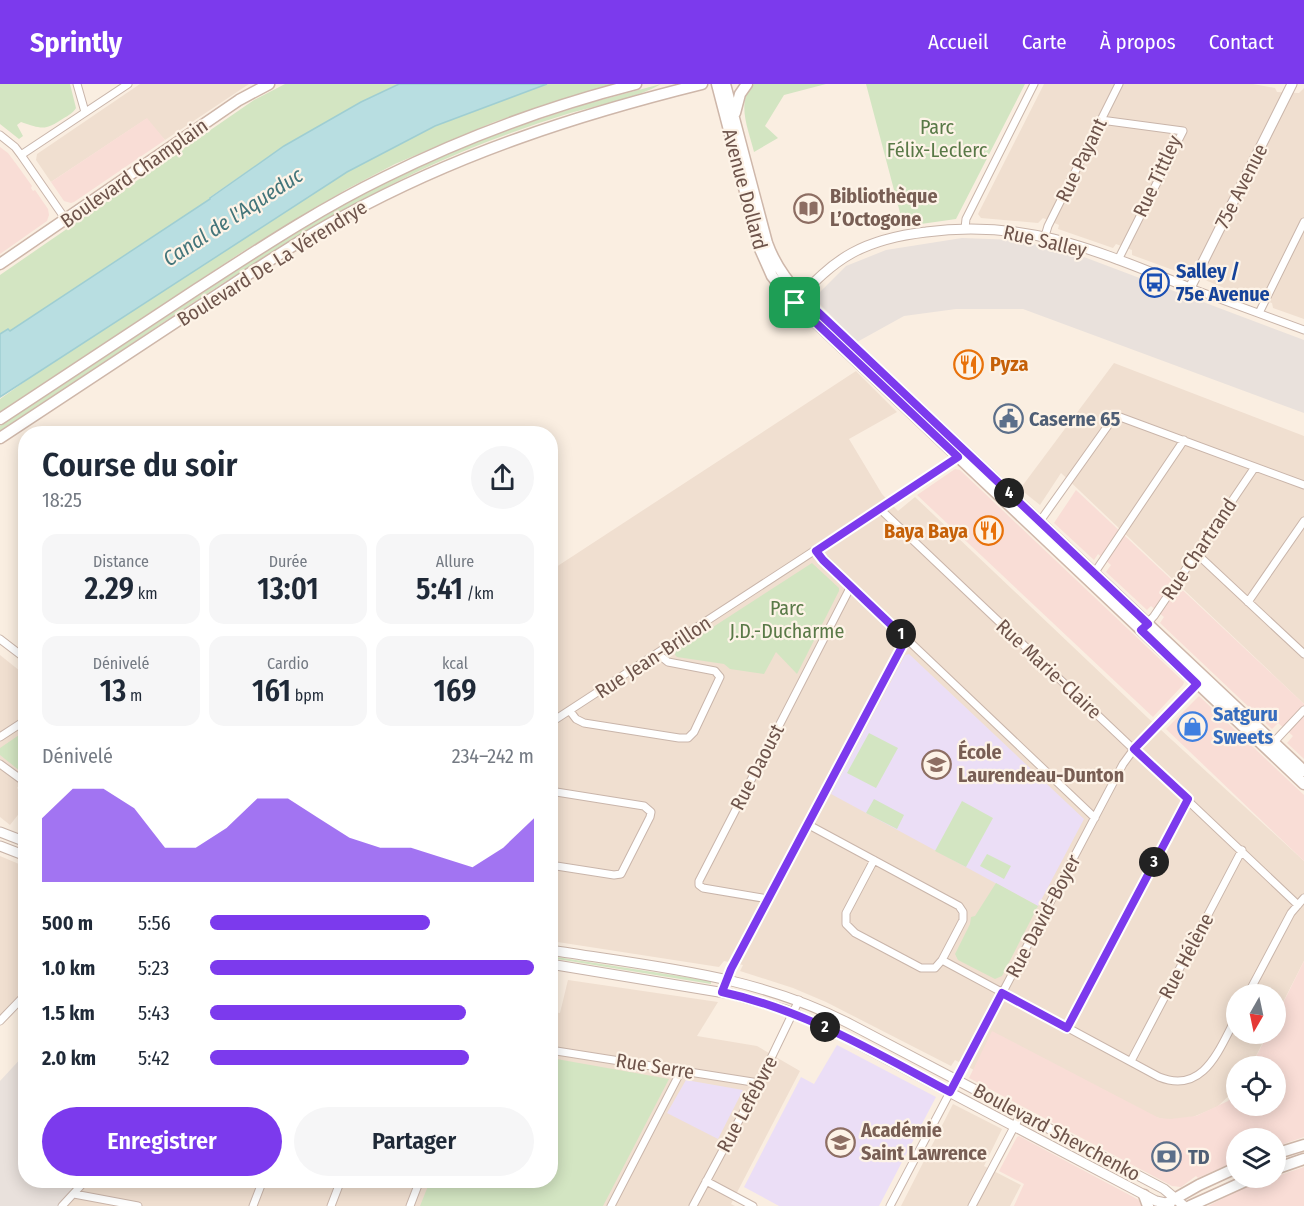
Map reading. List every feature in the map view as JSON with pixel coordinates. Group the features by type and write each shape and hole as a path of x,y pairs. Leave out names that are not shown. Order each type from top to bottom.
{"main road":[{"name":"Boulevard Champlain","path":"0,264 239,100 269,84"},
{"name":"Boulevard De La Vérendrye","path":"0,419 264,245 362,189 436,153 494,129 564,104 636,84"},
{"name":"Boulevard De La Vérendrye","path":"18,426 281,253 364,205 442,168 531,132 608,108 702,84"},
{"name":"Avenue Dollard","path":"717,84 760,249 775,281 798,300 1201,680 1270,746 1304,784"},
{"name":"Avenue Dollard","path":"725,84 771,254 798,300"},
{"path":"734,117 740,94 747,84"},
{"name":"Boulevard De La Vérendrye","path":"0,438 18,426"},
{"name":"Avenue Dollard","path":"1270,746 1304,771"},
{"path":"1286,1151 1304,1145"},
{"path":"1286,1165 1304,1159"},
{"path":"1170,1203 1226,1173"},
{"path":"1190,1206 1229,1188"},
{"path":"1144,1195 1148,1206"}],"street":[{"path":"77,84 85,112"},
{"path":"21,155 128,84"},
{"path":"965,228 967,218 1034,84"},
{"name":"Rue Payant","path":"1045,236 1119,84"},
{"name":"75e Avenue","path":"1190,288 1292,84"},
{"name":"Rue Tittley","path":"1101,120 1183,131 1118,261"},
{"path":"0,135 21,155 66,220"},
{"path":"1259,313 1304,222"},
{"name":"Rue Salley","path":"798,300 834,265 864,247 906,235 965,228 1004,230 1069,242 1304,330"},
{"path":"1037,526 1114,417 1120,417 1304,485"},
{"path":"1091,576 1184,440"},
{"name":"Rue Jean-Brillon","path":"558,718 961,454"},
{"name":"Rue Chartrand","path":"1144,627 1197,554 1255,467"},
{"name":"Rue Marie-Claire","path":"879,508 1298,905"},
{"path":"1248,602 1304,521"},
{"path":"816,551 1095,818"},
{"path":"1197,554 1304,654"},
{"name":"Rue Daoust","path":"768,899 703,888 699,885 699,881 851,586"},
{"path":"0,639 18,653"},
{"path":"722,992 726,978 906,639"},
{"path":"570,711 578,721 584,723 688,738 694,732 720,677 715,671 668,662 658,654"},
{"name":"Rue David-Boyer","path":"890,1206 1123,764 1134,749 1201,680"},
{"path":"1270,746 1304,710"},
{"path":"2,733 18,724"},
{"path":"0,764 18,777"},
{"path":"558,792 644,806 651,812 621,874 614,875 558,866"},
{"path":"1067,1028 1188,799"},
{"path":"807,824 956,904 961,909 963,920 942,960 935,968 921,969 849,928 845,921 846,913 873,860"},
{"path":"0,831 18,839"},
{"path":"0,846 18,853"},
{"name":"Rue Hélène","path":"1131,1061 1242,850"},
{"path":"1254,984 1304,898"},
{"name":"Boulevard Shevchenko","path":"558,951 726,978 800,1000 842,1019 1164,1189 1170,1203"},
{"path":"942,960 1165,1080 1183,1081 1194,1078 1207,1069 1226,1036"},
{"name":"Boulevard Shevchenko","path":"558,965 722,992 794,1013 833,1031 1144,1195 1184,1206"},
{"name":"Rue Lefebvre","path":"693,1206 759,1083 800,1000"},
{"path":"0,1021 18,1002"},
{"name":"Rue Serre","path":"558,1051 759,1083"},
{"path":"611,1206 681,1071"},
{"path":"972,1206 1021,1114"},
{"path":"706,1181 753,1206"},
{"path":"62,1206 79,1188"},
{"path":"253,1206 260,1188"},
{"path":"331,1206 338,1188"},
{"path":"410,1206 417,1188"},
{"path":"74,1194 138,1206"}],"shaded area":[{"path":"140,84 249,84 165,140 146,119 51,182 36,160 37,154"},
{"path":"1044,84 1253,84 1275,88 1277,92 1299,93 1304,88 1304,319 1273,308 1272,303 1256,298 1253,300 1205,280 1206,277 1188,269 1184,274 1132,255 1132,250 1116,244 1113,248 1058,229 1059,225 1043,218 1038,223 981,218 978,214"},
{"path":"147,118 165,140 74,202 64,201 51,182"},
{"path":"0,147 17,165 33,191 35,190 48,209 49,215 47,221 0,254"},
{"path":"962,238 1016,240 1076,254 1304,340 1304,413 1023,309 956,309 904,316 857,342 814,298 846,266 886,250"},
{"path":"1114,363 1304,436 1304,704 1061,473 1040,505 1020,489"},
{"path":"856,371 897,412 849,439 882,494 898,511 915,497 1148,718 1304,861 1304,961 1286,996 1286,984 1226,984 1226,1044 1262,1044 1256,1056 1226,1056 1226,1098 1217,1107 1188,1119 1167,1120 974,1070 955,1060 951,1066 826,1002 793,988 740,971 743,965 724,961 719,967 558,942 558,566"},
{"path":"955,469 960,470 1184,682 1153,717 917,495"},
{"path":"1076,490 1304,704 1304,759 1287,743 1293,736 1278,723 1272,729 1160,623 1164,617 1151,606 1147,610 1106,572 1111,565 1098,554 1094,560 1054,523"},
{"name":"École Laurendeau-Dunton","path":"909,654 1084,819 1038,906 831,794 905,655"},
{"path":"0,655 18,669 18,815 10,825 0,817"},
{"path":"1199,696 1304,795 1304,861 1166,729"},
{"path":"0,856 18,864 18,999 0,1021"},
{"path":"1304,961 1304,1137 1286,1143 1286,1128 1226,1128 1226,1165 1198,1178 1196,1176 1181,1187 1172,1186 969,1078 992,1031 1159,1118 1196,1116 1226,1102 1226,1116 1286,1116 1286,1056 1256,1056 1263,1044 1286,1044 1286,997"},
{"path":"568,980 718,1002 697,1036 757,1046 800,1071 731,1204 735,1206 60,1206 77,1188 558,1188 558,1013 560,1013"},
{"name":"Académie Saint Lawrence","path":"837,1045 936,1097 879,1206 779,1206 744,1187 801,1077 814,1084"},
{"path":"18,1062 18,1188 79,1188 62,1206 0,1206 0,1081"},
{"path":"686,1080 743,1090 718,1139 667,1113"},
{"path":"953,1104 1002,1129 984,1166 1021,1185 1010,1206 901,1206"},
{"path":"1019,1136 1139,1200 1143,1206 1014,1206 1024,1184 999,1171"},
{"path":"1304,1167 1304,1206 1208,1206 1243,1188 1286,1188 1286,1173"}],"green space":[{"path":"0,84 70,84 76,108 69,115 48,127 43,128 21,122 17,125 23,136 19,139 0,124"},
{"path":"285,84 399,84 361,102 284,146 210,199 10,332 9,329 0,334 0,275 254,100"},
{"path":"547,84 612,84 494,122 395,164 347,189 242,252 0,412 0,399 34,375 347,172 435,126"},
{"path":"661,84 628,98 567,114 494,139 423,169 368,197 260,259 0,432 0,426 271,248 355,198 424,164 498,133 586,104"},
{"path":"754,84 826,84 784,95 765,126 778,138 754,152 744,108 748,91"},
{"name":"Parc Félix-Leclerc","path":"866,84 1025,84 956,219 907,226 903,224"},
{"name":"Parc J.D.-Ducharme","path":"812,563 839,588 839,591 797,674 776,652 764,674 730,669 724,664 675,655 676,651"},
{"path":"869,733 898,748 876,788 847,773"},
{"path":"18,736 18,769 0,755 0,748"},
{"path":"874,799 904,815 897,829 866,813"},
{"path":"962,801 993,818 966,867 935,851"},
{"path":"987,854 1011,866 1004,879 980,866"},
{"path":"996,883 1038,906 1002,976 995,979 958,960 955,954 970,924 971,917 975,916"},
{"path":"558,957 711,981 711,984 558,959"},
{"path":"558,1059 669,1079 603,1206 420,1206 427,1188 558,1188"}],"water":[{"name":"Canal de l'Aqueduc","path":"399,84 547,84 435,126 347,172 0,397 0,334 8,329 10,331 210,199 284,146 361,102"}],"place":[{"name":"Bibliothèque L’Octogone","path":"809,208"},
{"name":"Salley / 75e Avenue","path":"1155,283"},
{"name":"Pyza","path":"969,364"},
{"name":"Caserne 65","path":"1008,419"},
{"name":"Baya Baya","path":"989,531"},
{"name":"Satguru Sweets","path":"1192,726"},
{"name":"École Laurendeau-Dunton","path":"937,764"},
{"name":"Académie Saint Lawrence","path":"840,1142"},
{"name":"TD","path":"1167,1157"}],"route":[{"path":"801,296 1148,624 1141,630 1197,684 1134,749 1188,799 1067,1028 1002,993 950,1092 806,1018 782,1008 722,992 726,978 906,639 816,551 958,457 795,303 801,296"}]}
